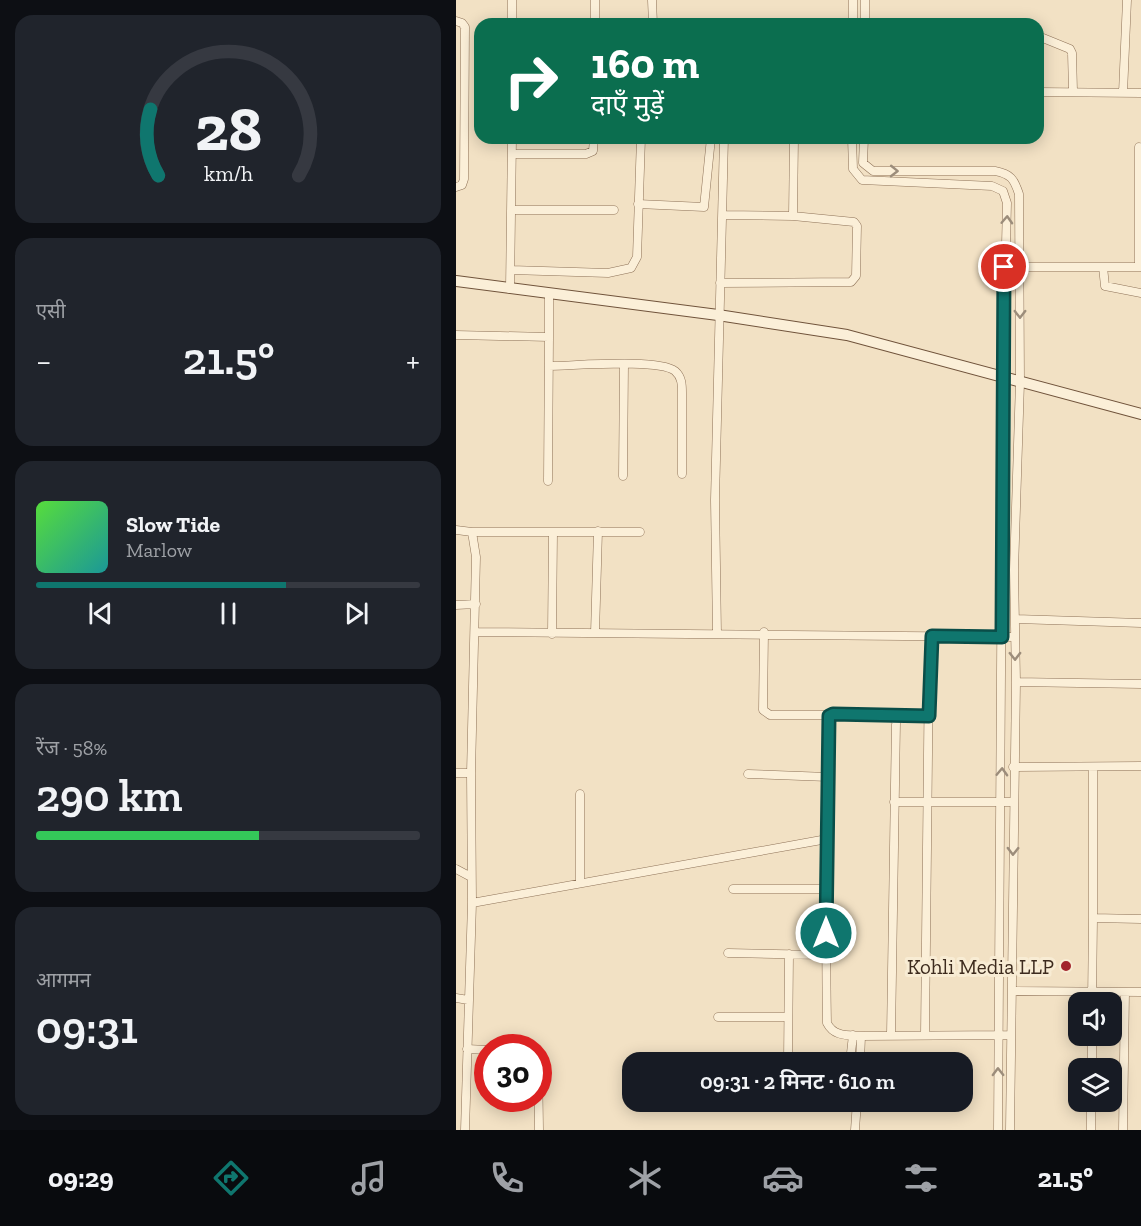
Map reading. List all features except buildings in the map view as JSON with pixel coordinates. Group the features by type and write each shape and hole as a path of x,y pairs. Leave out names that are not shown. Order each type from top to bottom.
{"street":[{"path":"512,0 512,18"},
{"path":"595,0 595,18"},
{"path":"652,0 652,18"},
{"path":"853,0 853,18"},
{"path":"865,0 865,18"},
{"path":"1123,93 1127,0"},
{"path":"456,21 462,22 465,27 460,62 464,179 462,185 456,187"},
{"path":"1044,39 1072,53 1073,91"},
{"path":"1044,92 1141,93"},
{"path":"510,289 512,144"},
{"path":"512,154 586,154 593,151 594,144"},
{"path":"511,270 608,273 632,268 637,257 641,144"},
{"path":"638,204 705,207 710,144"},
{"path":"717,634 715,500 724,144"},
{"path":"793,216 794,144"},
{"path":"852,144 853,169 857,177 862,180 959,183 992,186 1003,191"},
{"path":"864,144 863,163 868,168 894,172 995,171 1009,174 1015,180 1021,216 1010,1130"},
{"path":"1004,267 1140,267 1139,147"},
{"path":"857,177 868,168"},
{"path":"1003,191 1015,180"},
{"path":"998,1130 1004,267 1007,210 1003,191"},
{"path":"511,210 614,210"},
{"path":"720,284 851,282 856,279 856,223 793,216 723,215"},
{"path":"1103,267 1106,286 1141,293"},
{"path":"456,281 718,315 847,335 1141,414"},
{"path":"548,481 549,294"},
{"path":"456,335 549,337"},
{"path":"549,366 624,364 667,367 679,375 683,419 682,474"},
{"path":"623,476 624,364"},
{"path":"456,530 472,532 640,532"},
{"path":"595,633 598,531"},
{"path":"465,1130 472,903 471,773 476,604 475,541 472,532"},
{"path":"552,634 553,532"},
{"path":"456,605 476,604"},
{"path":"1015,619 1141,623"},
{"path":"475,632 1015,637"},
{"path":"764,633 763,711 770,715 929,716"},
{"path":"925,1035 932,636"},
{"path":"1016,682 1141,684"},
{"path":"831,715 826,889 827,1023 833,1032 857,1036 1011,1035"},
{"path":"891,1035 894,716"},
{"path":"1013,767 1141,766"},
{"path":"1092,991 1093,767"},
{"path":"456,773 471,773"},
{"path":"748,774 828,777"},
{"path":"580,794 580,882"},
{"path":"894,802 1013,802"},
{"path":"472,903 827,839"},
{"path":"456,869 471,877"},
{"path":"733,889 826,889"},
{"path":"1093,918 1141,919"},
{"path":"728,953 826,955"},
{"path":"788,1052 789,954"},
{"path":"1012,991 1141,992"},
{"path":"1124,1130 1125,992"},
{"path":"456,998 468,1000"},
{"path":"718,1017 788,1017"},
{"path":"853,1052 857,1036"},
{"path":"857,1036 859,1052"},
{"path":"467,1049 474,1049"},
{"path":"540,1112 540,1130"},
{"path":"855,1130 856,1112"},
{"path":"1091,1112 1091,1130"}],"place":[{"name":"Kohli Media LLP","path":"1066,966"}],"route":[{"path":"826,933 829,716 833,714 929,716 929,661 932,636 1002,637 1004,267"}]}
